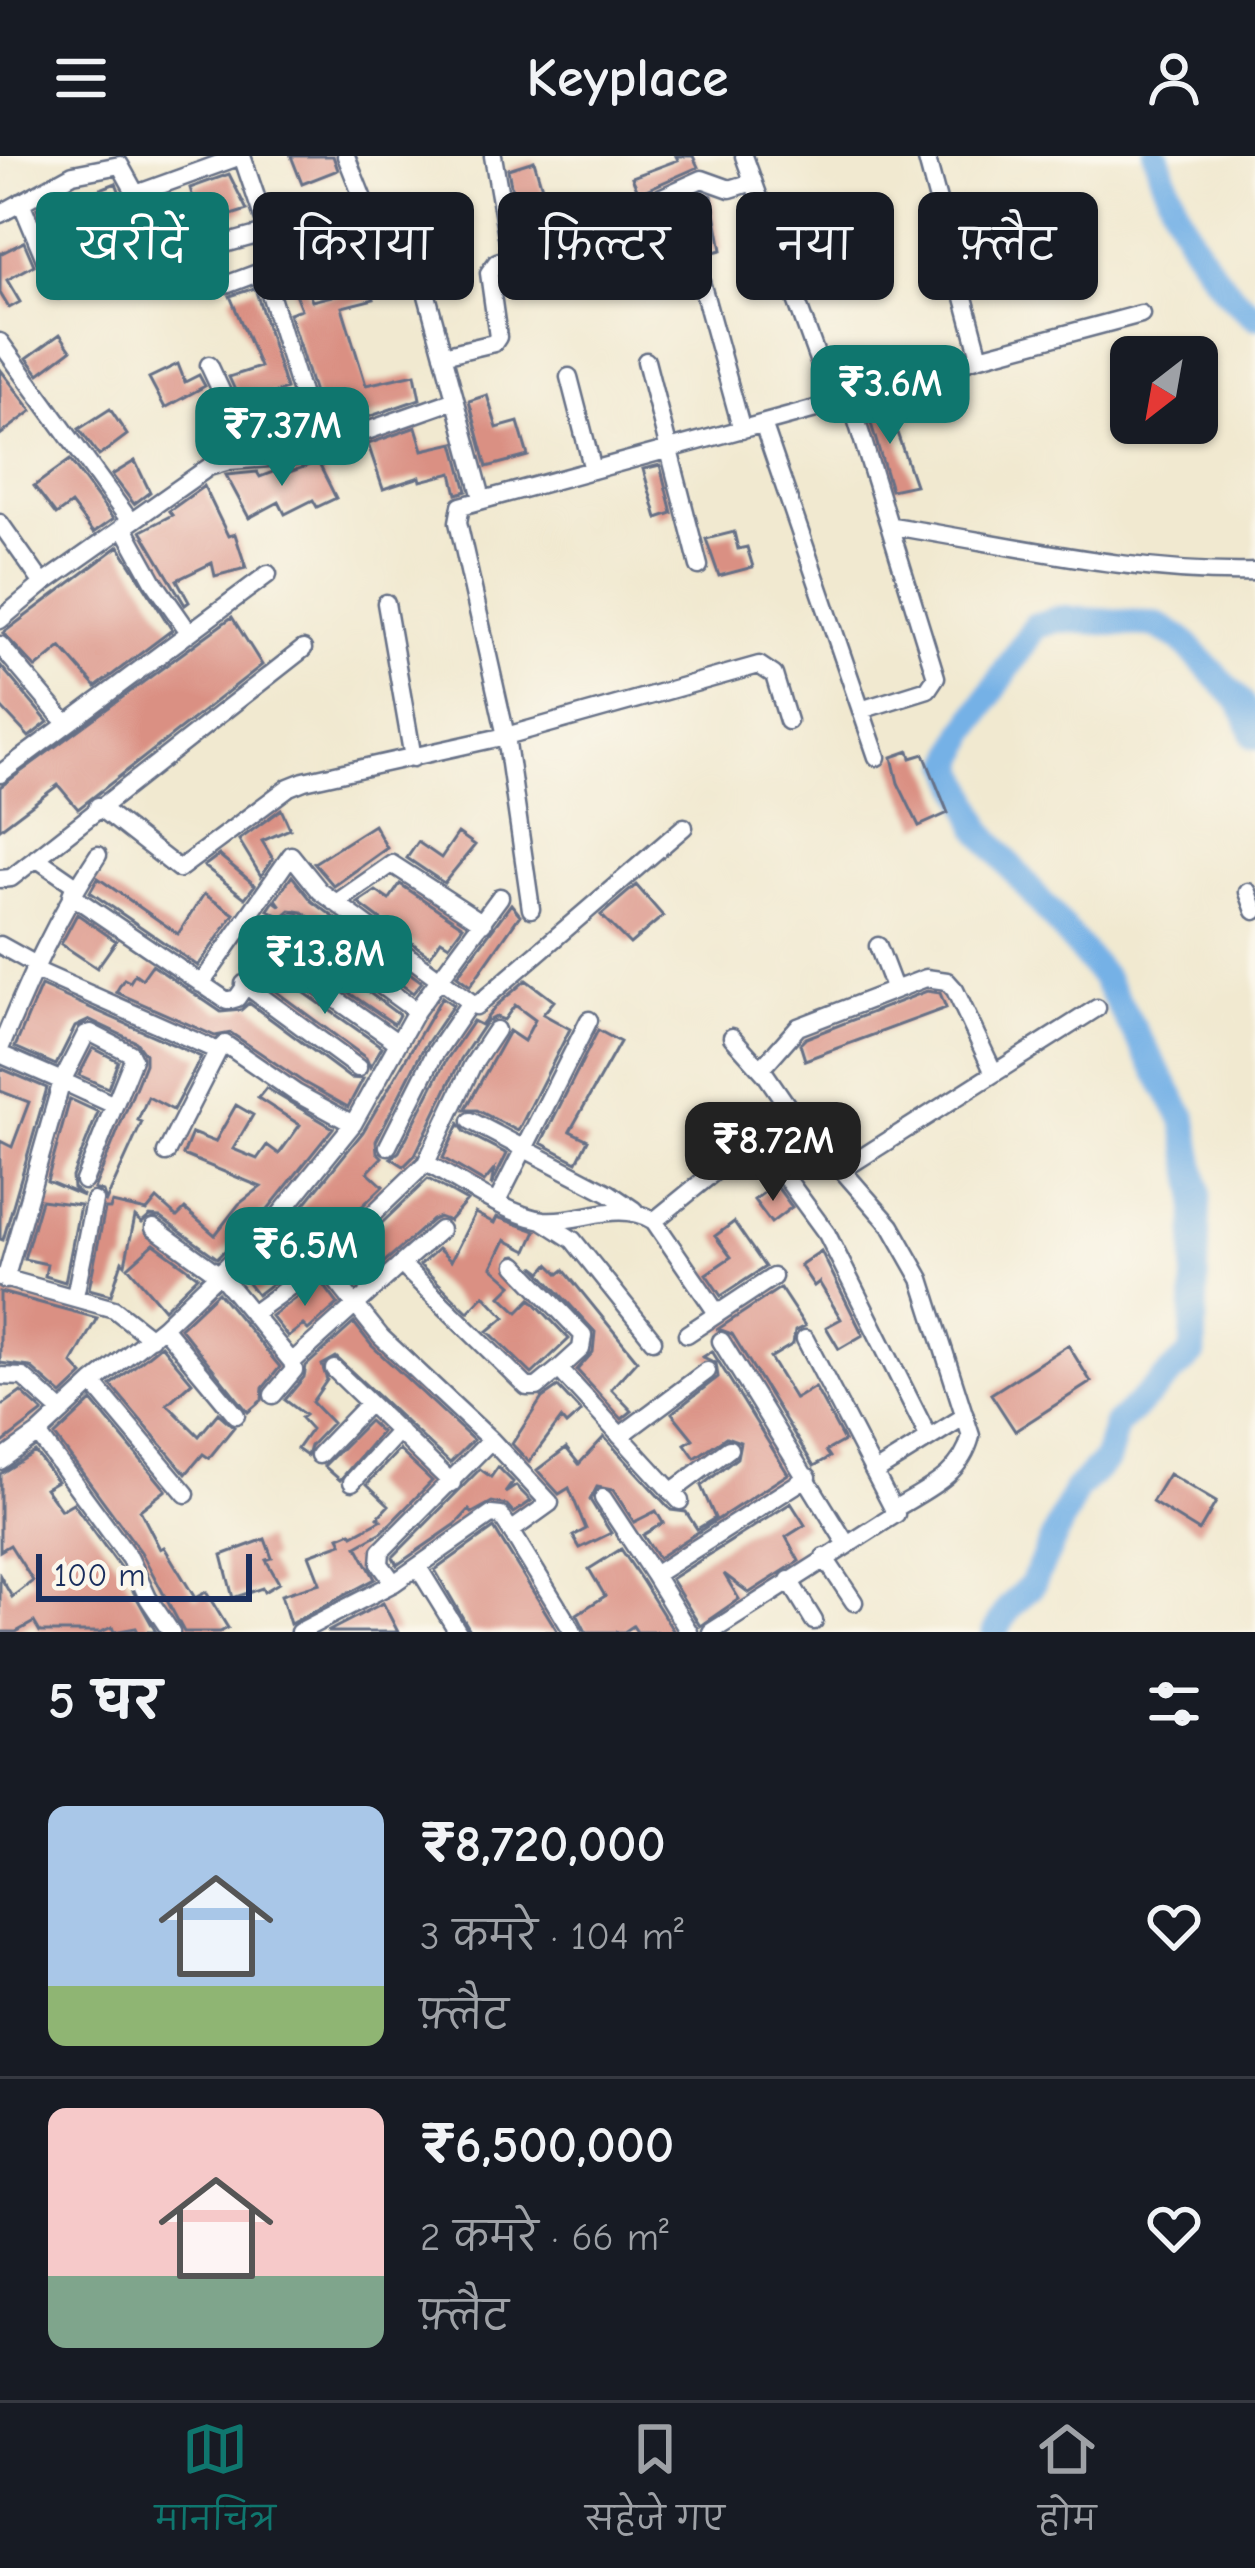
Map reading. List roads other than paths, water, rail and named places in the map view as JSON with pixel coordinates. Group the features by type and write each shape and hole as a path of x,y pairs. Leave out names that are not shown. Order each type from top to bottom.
{"street":[{"path":"142,192 242,156 268,232 229,243"},
{"path":"346,156 360,192"},
{"path":"493,156 499,192"},
{"path":"744,156 892,526 936,677 928,689 861,710"},
{"path":"926,156 980,357"},
{"path":"40,192 73,174 120,165 135,192"},
{"path":"673,192 702,179 730,189 753,182"},
{"path":"0,214 36,194"},
{"path":"21,202 36,238"},
{"path":"443,355 494,344 499,329 488,273 498,262"},
{"path":"272,300 318,448"},
{"path":"428,300 482,498"},
{"path":"706,300 742,430"},
{"path":"531,909 506,736 458,522 461,506 1141,314"},
{"path":"0,343 126,524 154,582 189,632"},
{"path":"646,361 699,566"},
{"path":"209,364 253,459"},
{"path":"568,377 593,470"},
{"path":"0,620 43,584 209,467 277,459 318,448 455,400"},
{"path":"763,424 877,757"},
{"path":"0,524 43,584"},
{"path":"892,526 1146,569 1255,572"},
{"path":"0,774 268,574"},
{"path":"386,603 413,758"},
{"path":"0,645 65,722"},
{"path":"0,879 11,878 303,649"},
{"path":"98,806 179,869 289,787 506,736 759,665 774,675 788,721"},
{"path":"201,984 288,856 295,856 320,891 470,1004 479,1004 684,827"},
{"path":"71,895 98,855"},
{"path":"36,858 75,885 34,967 0,1051 114,1106"},
{"path":"336,903 392,864 483,922"},
{"path":"1247,892 1255,911"},
{"path":"71,895 230,1003 265,955 273,954 397,1042"},
{"path":"0,1461 157,1332 278,1218 352,1124 416,1011 500,897"},
{"path":"294,922 416,1011"},
{"path":"0,945 34,967 218,1051"},
{"path":"878,946 894,988"},
{"path":"761,1069 798,1027 926,978 947,981 955,990 994,1073"},
{"path":"244,984 358,1068"},
{"path":"388,1146 434,1055 470,1004"},
{"path":"842,1169 1097,1008"},
{"path":"497,1202 589,1019"},
{"path":"252,1314 322,1262 426,1162 472,1066 496,1030"},
{"path":"84,1181 134,1059 91,1033 83,1037 62,1081 2,1278 114,1309 157,1332 236,1415"},
{"path":"718,1630 954,1472 965,1458 971,1436 921,1280 891,1226 732,1036"},
{"path":"166,1153 225,1044 296,1093 352,1124"},
{"path":"654,1221 790,1109"},
{"path":"471,1121 654,1221 717,1313"},
{"path":"756,1137 827,1234 929,1438"},
{"path":"426,1162 573,1240 653,1340"},
{"path":"75,1296 94,1201"},
{"path":"542,1220 634,1210"},
{"path":"278,1218 322,1262 381,1337 491,1440 550,1503 511,1532"},
{"path":"154,1228 221,1276 292,1362 294,1370 274,1395"},
{"path":"292,1362 440,1230"},
{"path":"401,1264 527,1387 537,1387 581,1349 584,1335 516,1265"},
{"path":"687,1334 773,1277"},
{"path":"805,1339 896,1508"},
{"path":"722,1341 846,1543"},
{"path":"559,1369 676,1497 729,1449"},
{"path":"334,1370 452,1483"},
{"path":"620,1436 706,1371"},
{"path":"0,1376 23,1377 62,1412"},
{"path":"93,1383 186,1494"},
{"path":"319,1455 369,1403"},
{"path":"875,1472 965,1417"},
{"path":"352,1482 399,1431"},
{"path":"38,1434 130,1559 171,1632"},
{"path":"394,1583 380,1564 381,1551 491,1440"},
{"path":"654,1575 808,1477"},
{"path":"603,1498 689,1632"},
{"path":"299,1632 394,1583 491,1515 501,1516 573,1632"},
{"path":"824,1557 854,1603"},
{"path":"418,1567 458,1632"},
{"path":"789,1580 814,1621"},
{"path":"338,1614 348,1632"}],"waterway":[{"path":"1157,156 1173,201 1206,264 1255,316"},
{"path":"995,1632 1009,1608 1032,1585 1076,1490 1106,1460 1116,1425 1193,1353 1198,1192 1184,1118 1104,978 981,831 954,765 966,732 1035,626 1059,619 1156,625 1181,639 1242,703 1255,736"}]}
